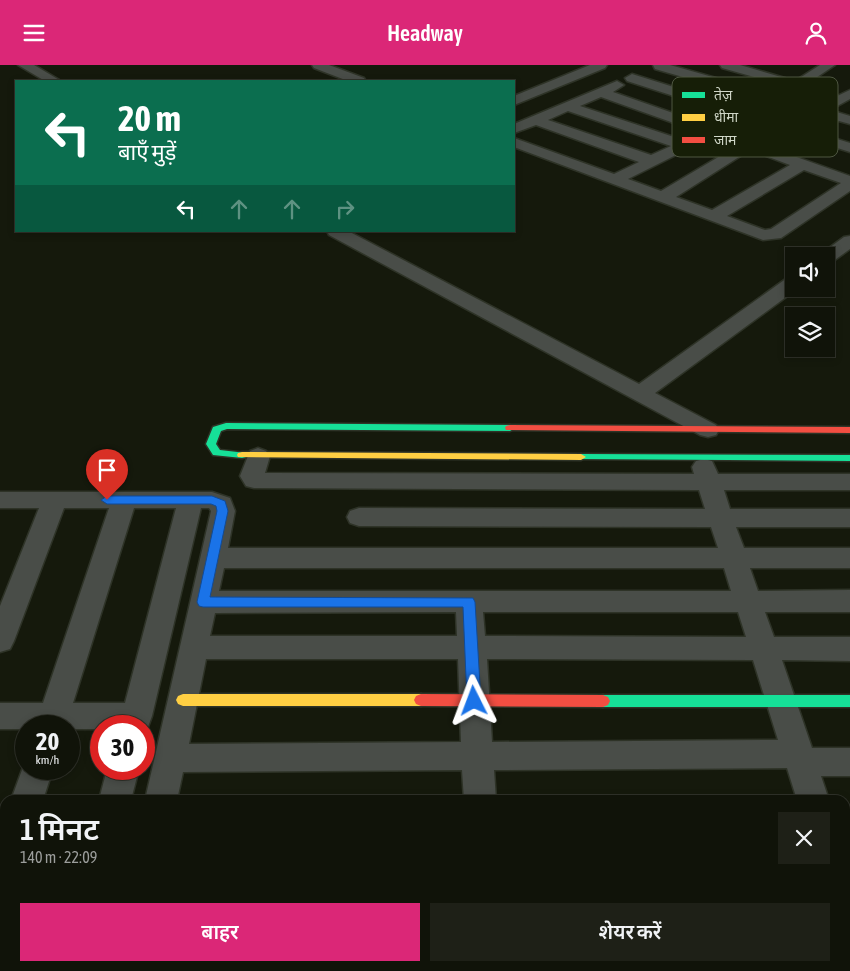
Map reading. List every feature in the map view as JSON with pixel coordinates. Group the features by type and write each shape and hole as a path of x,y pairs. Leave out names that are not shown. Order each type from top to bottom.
{"street":[{"path":"24,65 52,80"},
{"path":"318,65 356,80"},
{"path":"515,101 601,65"},
{"path":"726,65 767,77"},
{"path":"515,129 661,66 697,77"},
{"path":"801,67 823,68"},
{"path":"808,77 823,68"},
{"path":"632,78 672,91"},
{"path":"601,91 672,117"},
{"path":"838,100 850,94"},
{"path":"567,106 672,141"},
{"path":"535,120 652,161"},
{"path":"515,143 756,233 771,235 850,182"},
{"path":"838,144 850,148"},
{"path":"614,180 672,151"},
{"path":"662,198 729,157"},
{"path":"782,157 850,182"},
{"path":"713,217 802,164"},
{"path":"337,232 708,430"},
{"path":"835,252 850,241"},
{"path":"640,394 785,289"},
{"path":"850,430 226,426 219,427 214,433 211,444 218,453 258,456 705,470 850,482"},
{"path":"258,456 252,476 256,481 362,483 705,470 850,457"},
{"path":"705,470 811,795"},
{"path":"355,558 362,483"},
{"path":"0,500 212,500 221,504 222,507 194,647 162,795"},
{"path":"0,641 56,500"},
{"path":"54,715 124,500"},
{"path":"137,715 191,500"},
{"path":"358,517 850,518"},
{"path":"212,558 850,558"},
{"path":"203,602 850,601"},
{"path":"469,602 480,795"},
{"path":"194,647 850,649"},
{"path":"183,700 850,701"},
{"path":"0,716 15,717"},
{"path":"170,758 477,756 799,758 850,762"},
{"path":"29,795 33,780"},
{"path":"116,795 120,780"}],"traffic: fast":[{"path":"242,455 217,453 211,444 217,429 226,426 510,428"},
{"path":"581,457 850,458"},
{"path":"603,701 850,701"}],"traffic: slow":[{"path":"242,455 581,457"},
{"path":"183,700 421,700"}],"traffic: jam":[{"path":"510,428 850,430"},
{"path":"421,700 603,701"}],"route":[{"path":"107,500 212,500 221,504 223,511 203,602 469,602 474,701"}]}
